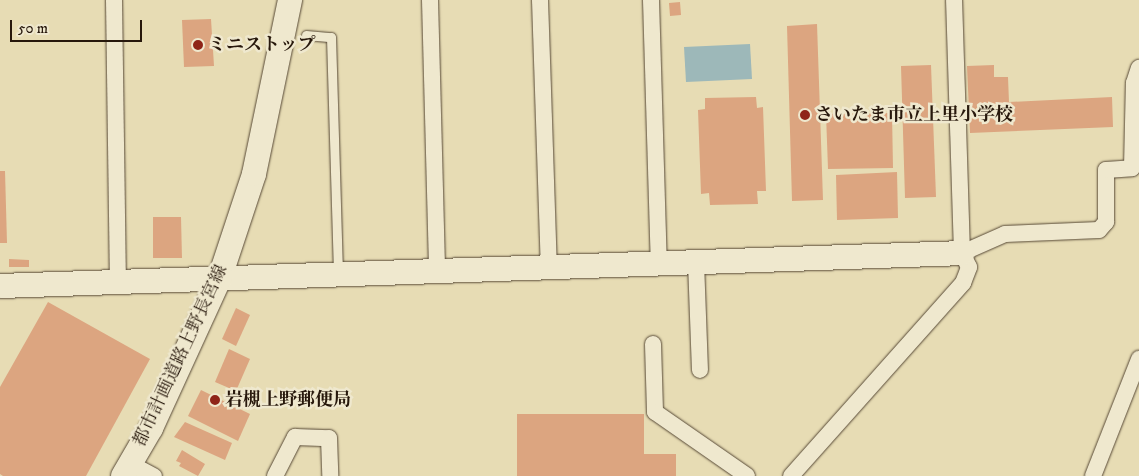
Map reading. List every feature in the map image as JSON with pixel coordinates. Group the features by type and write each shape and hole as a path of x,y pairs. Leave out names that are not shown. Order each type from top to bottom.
{"street":[{"path":"114,0 118,281"},
{"name":"都市計画道路上野長宮線","path":"127,470 220,277 254,174 290,0"},
{"path":"430,0 437,270"},
{"path":"540,0 549,266"},
{"path":"651,0 658,263"},
{"path":"792,476 963,283 969,267 962,254 954,0"},
{"path":"0,286 338,273 962,254 1006,234 1099,230 1106,222 1106,170 1132,168 1134,83 1139,68"},
{"path":"696,262 700,370"},
{"path":"653,344 655,412 747,476"},
{"path":"1093,476 1139,359"},
{"path":"274,476 295,437 329,438 330,476"},
{"path":"127,470 154,476"}],"lane":[{"path":"306,35 331,37 338,273"}],"water":[{"path":"750,44 752,79 686,82 684,47"}],"building":[{"path":"680,2 681,15 670,16 669,3"},
{"path":"211,19 214,66 184,67 182,20"},
{"path":"817,24 823,200 792,201 787,26"},
{"path":"931,65 936,197 905,198 901,66"},
{"path":"994,65 994,77 1008,77 1009,102 1112,97 1113,127 970,133 967,66"},
{"path":"756,97 757,108 763,107 766,191 757,191 758,204 710,205 709,193 701,194 698,110 705,109 705,98"},
{"path":"892,113 893,168 828,169 826,114"},
{"path":"0,171 5,171 7,243 0,243"},
{"path":"897,172 898,218 837,220 836,175"},
{"path":"153,217 181,217 182,258 153,258"},
{"path":"9,259 29,260 29,267 9,267"},
{"path":"48,302 150,359 86,476 3,476 0,474 0,387"},
{"path":"236,308 250,315 236,346 222,339"},
{"path":"229,349 250,359 236,391 215,382"},
{"path":"201,390 250,414 238,441 188,416"},
{"path":"517,414 644,414 644,454 676,454 676,476 517,476"},
{"path":"185,422 232,443 225,460 174,437"},
{"path":"182,450 205,464 198,476 179,466 181,463 176,461"}],"place":[{"name":"ミニストップ","path":"198,45"},
{"name":"さいたま市立上里小学校","path":"805,115"},
{"name":"岩槻上野郵便局","path":"215,400"}]}
